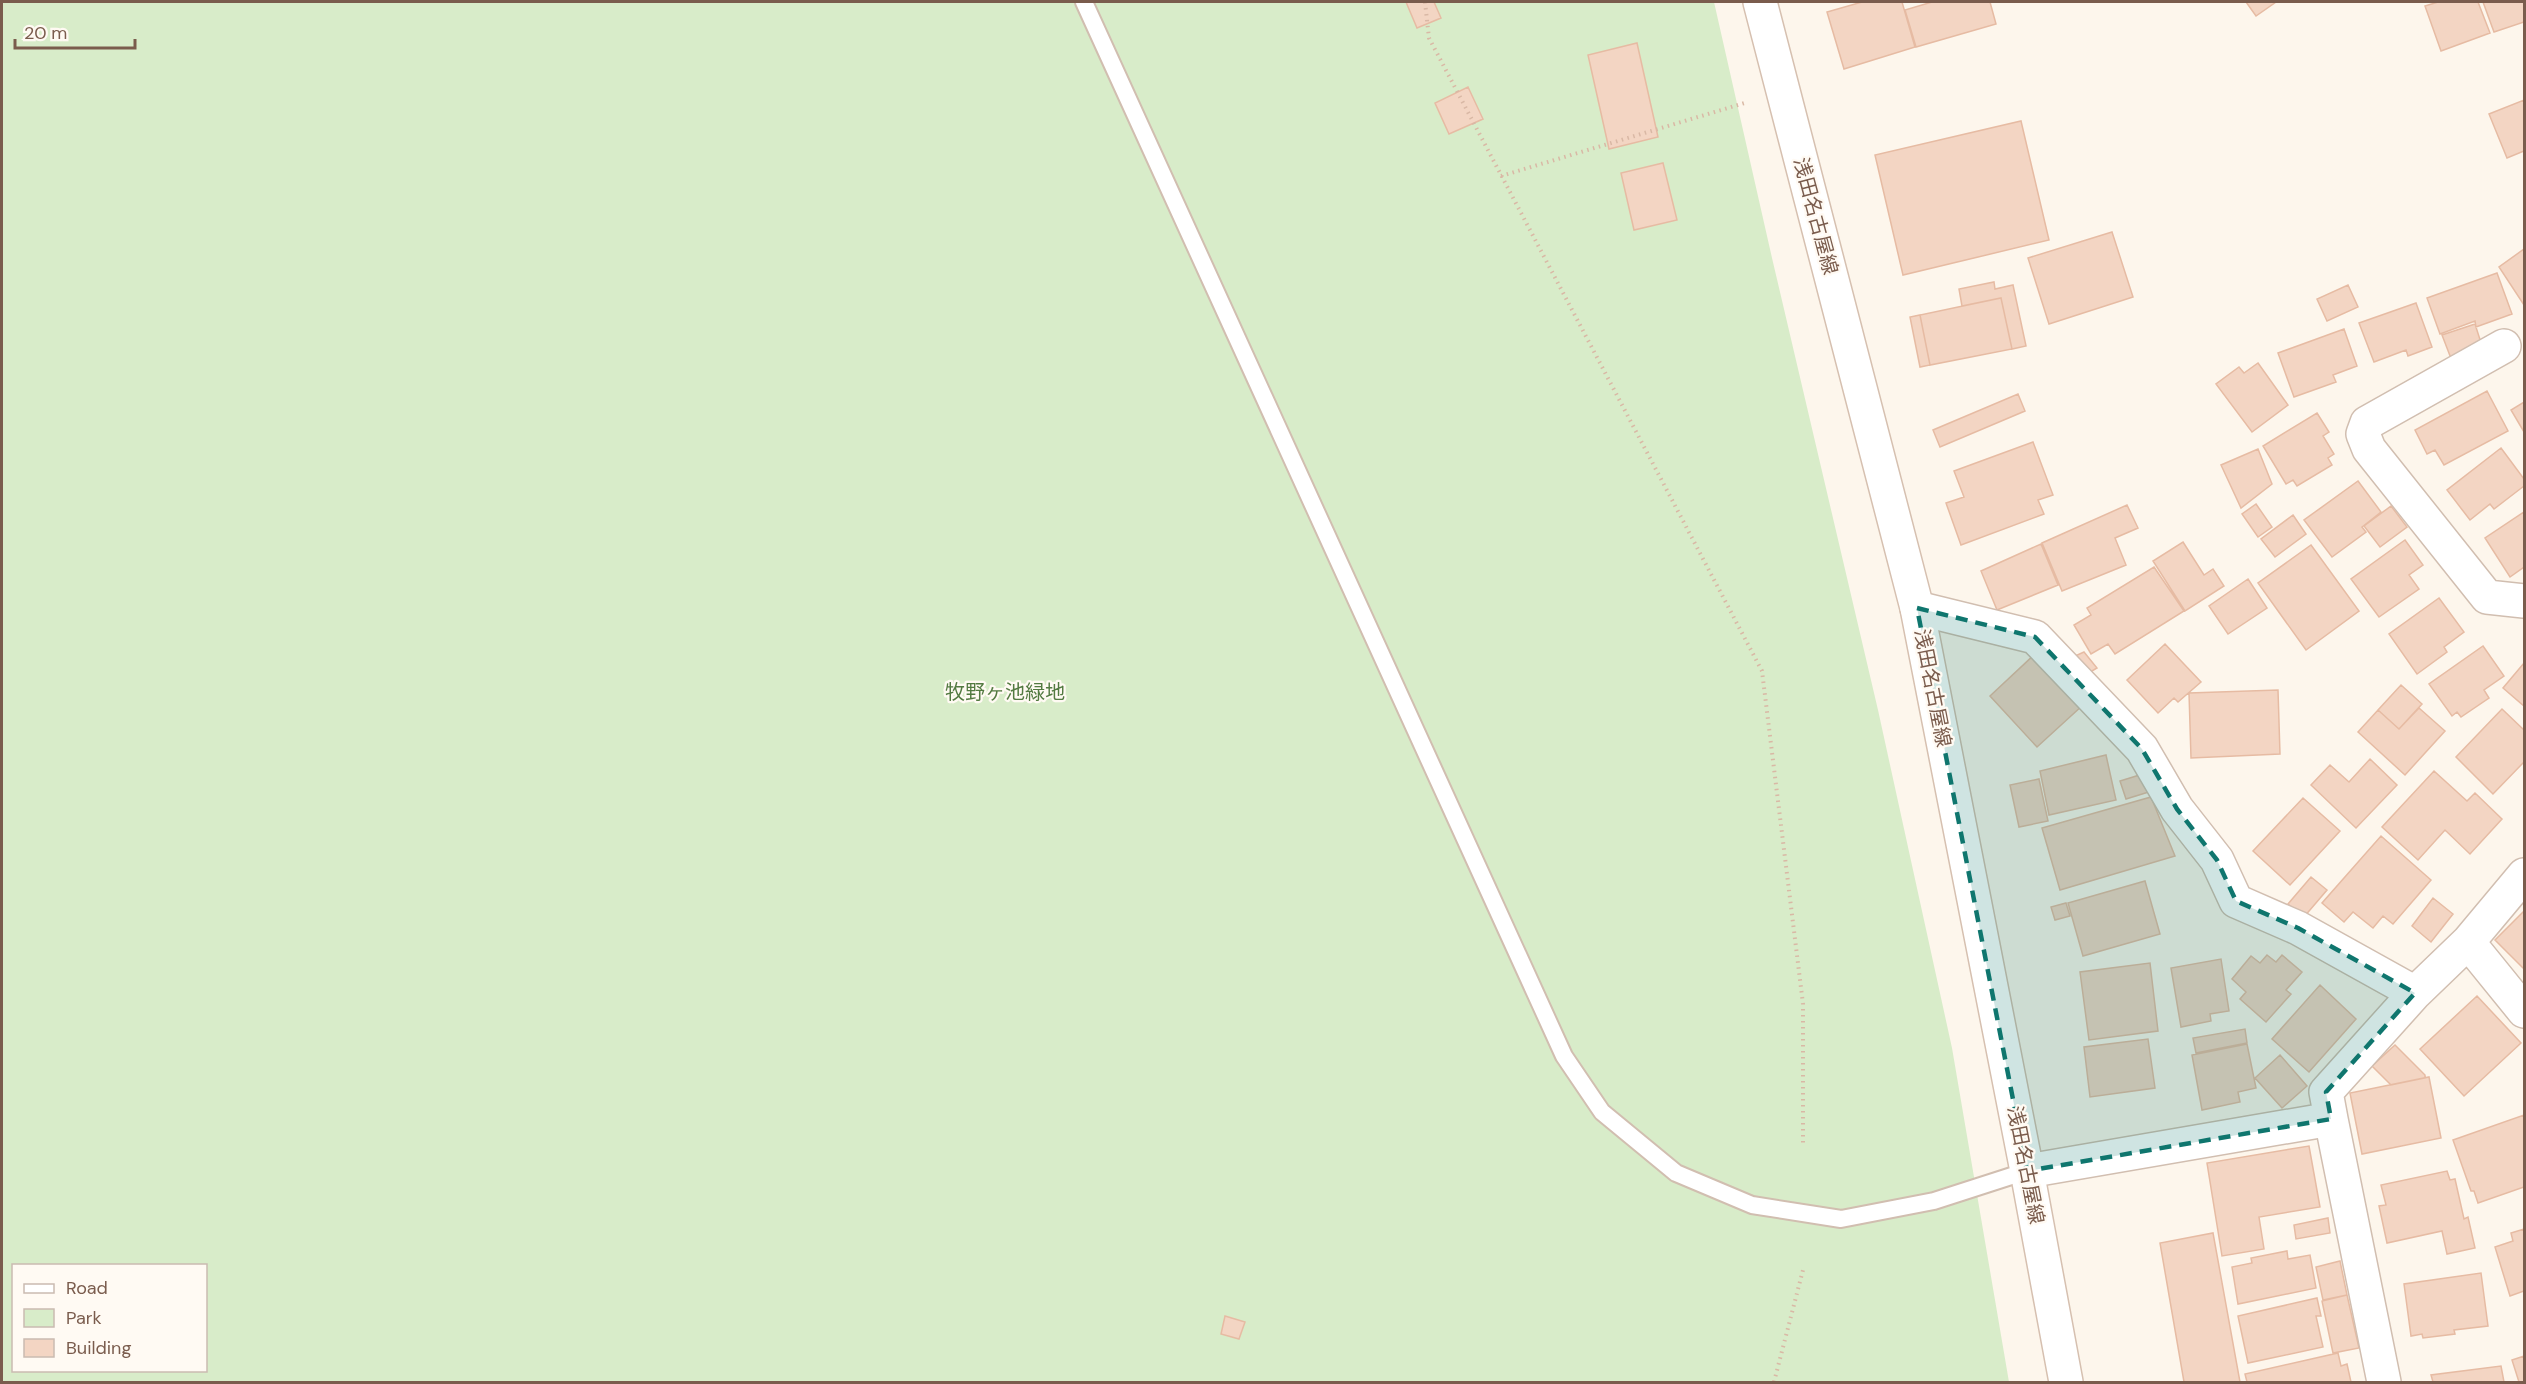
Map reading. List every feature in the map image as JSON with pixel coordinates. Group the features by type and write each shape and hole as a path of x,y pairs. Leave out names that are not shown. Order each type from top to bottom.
{"street":[{"name":"浅田名古屋線","path":"1760,2 1917,609 2066,1383"},
{"path":"2504,346 2367,423 2363,434 2369,449 2487,597 2524,601"},
{"path":"1917,609 2035,637 2142,749 2177,809 2217,860 2236,901 2298,928 2415,993"},
{"path":"2384,1383 2326,1092 2415,993 2468,942 2524,875"},
{"path":"2468,942 2524,1011"},
{"path":"2027,1171 2331,1119"}],"lane":[{"path":"1084,2 1564,1056 1602,1112 1676,1173 1752,1205 1841,1219 1934,1201 2027,1171"}],"path":[{"path":"1425,2 1428,38 1762,671 1803,1004 1803,1144"},
{"path":"1501,176 1783,91"},
{"path":"1774,1383 1803,1270"}],"highlighted area":[{"path":"1917,608 2035,637 2142,749 2177,809 2217,860 2236,901 2298,928 2415,993 2326,1092 2331,1119 2027,1171"}],"green space":[{"name":"牧野ヶ池緑地","path":"2,2 1714,2 1878,710 1952,1048 2009,1382 2,1382"}],"building":[{"path":"1406,2 1434,2 1441,18 1417,28"},
{"path":"1862,2 1902,2 1915,47 1844,69 1827,12"},
{"path":"1932,2 1990,2 1996,24 1916,47 1905,10"},
{"path":"2246,2 2276,2 2256,16"},
{"path":"2438,2 2478,2 2490,33 2441,51 2425,6"},
{"path":"2483,2 2524,2 2524,22 2494,32"},
{"path":"1637,43 1658,137 1609,149 1588,55"},
{"path":"1468,87 1483,119 1449,134 1435,103"},
{"path":"2524,100 2524,151 2507,158 2489,114"},
{"path":"2021,121 2049,240 1903,275 1875,155"},
{"path":"1663,163 1677,220 1634,230 1621,173"},
{"path":"2112,232 2133,297 2049,324 2028,258"},
{"path":"2524,249 2524,305 2499,267"},
{"path":"2497,273 2512,314 2476,327 2475,321 2440,334 2427,298"},
{"path":"1994,282 1995,289 2013,285 2026,346 2012,349 2001,298 1962,306 1959,289"},
{"path":"2348,285 2358,307 2327,321 2317,299"},
{"path":"2001,298 2012,349 1930,365 1920,315"},
{"path":"2416,303 2432,347 2408,356 2406,350 2374,362 2359,323"},
{"path":"1920,315 1930,365 1920,367 1910,317"},
{"path":"2475,324 2483,349 2452,361 2442,335"},
{"path":"2344,329 2357,366 2333,375 2336,382 2294,397 2278,353"},
{"path":"2258,363 2288,405 2252,432 2216,384 2239,367 2244,373"},
{"path":"2487,391 2508,431 2444,465 2435,450 2427,454 2415,430"},
{"path":"2018,394 2025,411 1940,447 1933,430"},
{"path":"2524,402 2524,432 2511,410"},
{"path":"2317,413 2329,432 2323,436 2334,454 2328,458 2332,465 2297,486 2293,480 2286,484 2263,446"},
{"path":"2033,442 2053,495 2038,500 2044,514 1961,545 1946,503 1964,497 1954,471"},
{"path":"2501,448 2524,479 2524,486 2494,509 2490,504 2470,520 2447,490"},
{"path":"2258,449 2272,484 2241,508 2221,465"},
{"path":"2358,481 2381,512 2362,527 2366,532 2332,557 2304,520"},
{"path":"2256,504 2272,527 2258,537 2242,514"},
{"path":"2127,505 2138,528 2115,538 2126,565 2062,591 2042,543"},
{"path":"2391,506 2407,527 2380,547 2364,526"},
{"path":"2524,512 2524,567 2510,577 2485,538"},
{"path":"2293,515 2306,534 2275,557 2261,539"},
{"path":"2405,540 2423,565 2409,575 2419,589 2379,617 2351,579"},
{"path":"2183,542 2204,575 2213,569 2224,586 2185,611 2153,561"},
{"path":"2041,544 2058,585 1997,610 1981,571"},
{"path":"2311,545 2359,611 2306,650 2258,583"},
{"path":"2154,567 2184,611 2115,654 2108,644 2091,654 2074,625 2091,615 2087,608"},
{"path":"2248,579 2267,608 2228,634 2209,606"},
{"path":"2439,598 2464,632 2444,647 2447,652 2417,674 2389,634"},
{"path":"2165,644 2201,682 2178,702 2174,698 2158,713 2127,680"},
{"path":"2483,646 2504,676 2484,690 2489,698 2461,717 2457,712 2452,716 2429,684"},
{"path":"2084,652 2097,668 2087,674 2075,656"},
{"path":"2036,653 2083,705 2037,747 1990,696"},
{"path":"2524,663 2524,706 2503,688"},
{"path":"2401,685 2422,704 2399,729 2378,710"},
{"path":"2278,690 2280,754 2191,758 2189,693"},
{"path":"2419,708 2445,731 2405,775 2358,732 2378,710 2399,729"},
{"path":"2502,709 2524,730 2524,762 2493,794 2456,757"},
{"path":"2106,755 2116,800 2049,815 2040,771"},
{"path":"2370,759 2397,785 2356,828 2311,785 2330,765 2349,782"},
{"path":"2434,771 2467,801 2475,793 2502,819 2470,854 2445,830 2418,860 2382,827"},
{"path":"2146,773 2152,791 2126,799 2120,781"},
{"path":"2039,779 2048,821 2019,827 2010,785"},
{"path":"2151,797 2175,856 2060,890 2042,828"},
{"path":"2303,798 2340,831 2290,885 2253,851"},
{"path":"2381,836 2431,880 2393,924 2383,916 2373,928 2353,912 2344,922 2322,903"},
{"path":"2311,877 2327,890 2304,917 2288,904"},
{"path":"2145,881 2160,934 2083,956 2068,903"},
{"path":"2433,898 2453,914 2431,942 2412,926"},
{"path":"2066,903 2070,916 2055,920 2051,907"},
{"path":"2524,911 2524,969 2495,940"},
{"path":"2267,955 2276,962 2282,955 2302,972 2286,990 2291,994 2266,1022 2240,999 2246,992 2232,979 2251,956 2260,963"},
{"path":"2221,959 2229,1011 2210,1014 2211,1021 2181,1027 2171,968"},
{"path":"2150,963 2158,1031 2089,1040 2080,972"},
{"path":"2320,985 2356,1019 2309,1072 2272,1039"},
{"path":"2477,996 2521,1043 2464,1096 2420,1049"},
{"path":"2245,1029 2247,1043 2196,1053 2193,1038"},
{"path":"2148,1039 2155,1088 2090,1097 2084,1047"},
{"path":"2247,1044 2256,1088 2238,1092 2240,1102 2202,1110 2192,1055"},
{"path":"2395,1045 2425,1075 2425,1078 2391,1085 2372,1066"},
{"path":"2280,1055 2307,1086 2282,1108 2255,1078"},
{"path":"2429,1077 2441,1138 2362,1154 2350,1093"},
{"path":"2524,1115 2524,1187 2478,1203 2474,1191 2471,1191 2453,1140"},
{"path":"2309,1146 2320,1207 2259,1217 2264,1249 2222,1256 2207,1163"},
{"path":"2447,1171 2450,1180 2455,1179 2464,1219 2468,1217 2475,1248 2447,1254 2442,1231 2387,1243 2379,1206 2386,1205 2381,1185"},
{"path":"2328,1218 2330,1233 2296,1239 2294,1225"},
{"path":"2524,1229 2524,1291 2510,1296 2495,1247 2513,1241 2511,1233"},
{"path":"2213,1233 2240,1382 2184,1382 2160,1243"},
{"path":"2287,1251 2288,1259 2310,1255 2316,1288 2238,1304 2232,1267 2252,1263 2251,1258"},
{"path":"2340,1261 2347,1295 2323,1300 2316,1267"},
{"path":"2481,1273 2488,1326 2454,1330 2455,1334 2423,1338 2422,1334 2411,1336 2404,1284"},
{"path":"2347,1295 2359,1348 2333,1353 2322,1301"},
{"path":"2317,1298 2321,1316 2316,1316 2323,1347 2248,1363 2238,1316"},
{"path":"1225,1316 1245,1322 1239,1339 1221,1334"},
{"path":"2338,1353 2341,1366 2347,1364 2351,1382 2247,1382 2245,1374"},
{"path":"2524,1356 2524,1382 2519,1382 2512,1360"},
{"path":"2501,1366 2504,1382 2433,1382 2431,1375"}]}
